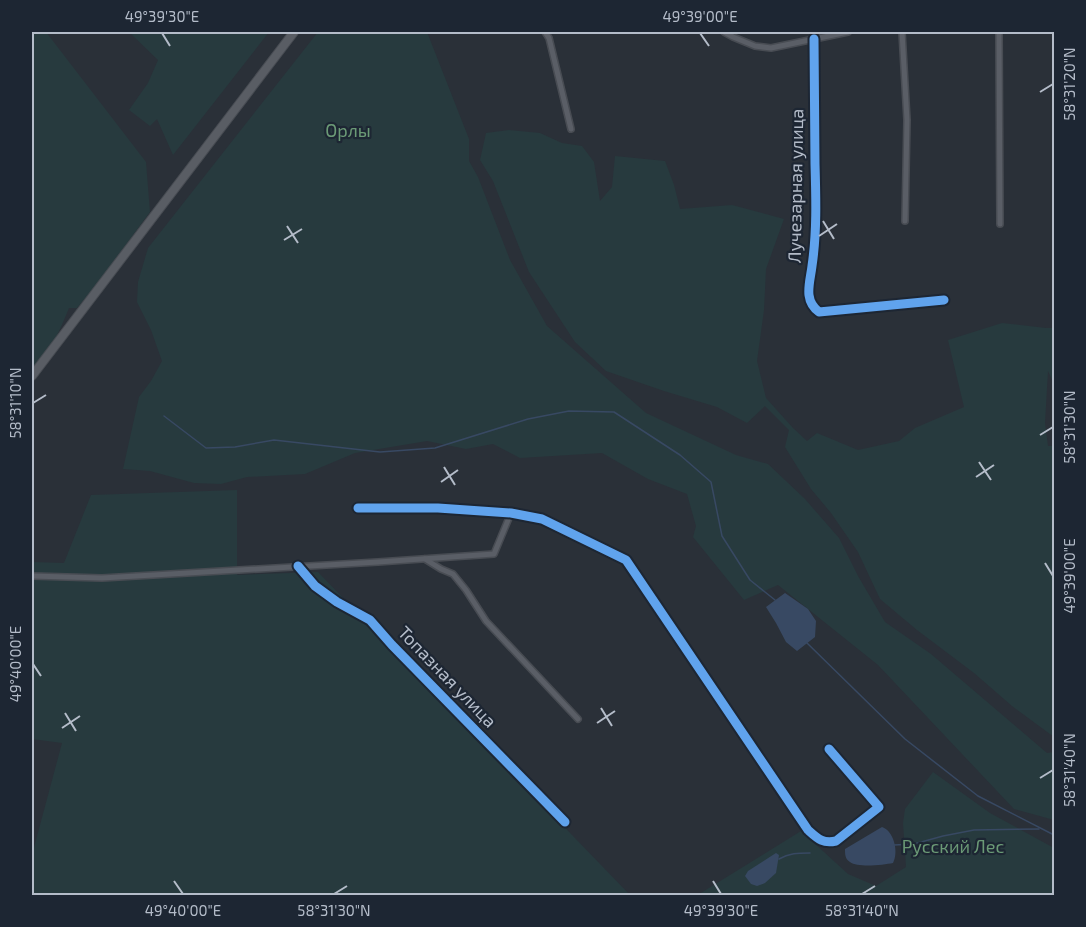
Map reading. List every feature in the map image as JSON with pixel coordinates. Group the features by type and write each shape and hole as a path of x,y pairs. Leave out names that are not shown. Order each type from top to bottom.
{"main road":[{"path":"32,376 294,32"}],"street":[{"path":"545,32 549,38 571,129"},
{"path":"724,32 755,46 771,48 848,32"},
{"path":"902,32 908,120 906,221"},
{"path":"999,32 1000,224"},
{"name":"Лучезарная улица","path":"814,39 816,215 815,248 809,290 812,307 819,312 944,300"},
{"path":"358,508 438,508 511,513 542,519 626,560 808,830 819,841 829,843 836,841 879,807 829,749"},
{"path":"32,576 102,578 494,554 511,513"},
{"path":"425,559 453,574 486,621 578,719"},
{"name":"Топазная улица","path":"298,566 315,586 337,603 370,620 400,654 565,822"}],"green space":[{"path":"32,32 46,32 146,162 150,212 94,288 77,308 69,308 49,349 32,370"},
{"path":"129,32 269,32 173,155 157,119 150,126 129,110 148,83 158,60"},
{"name":"Орлы","path":"318,32 427,32 469,139 469,161 478,177 510,260 547,326 646,413 736,455 768,464 805,499 839,538 885,622 931,654 1047,753 1054,752 1054,820 1014,809 878,665 778,585 744,600 693,537 696,526 687,494 648,479 602,453 520,458 493,444 466,449 427,441 355,453 305,474 247,477 221,484 194,483 150,471 123,469 139,397 162,361 151,330 137,302 138,282 148,248"},
{"path":"509,130 540,133 562,143 582,146 594,162 600,201 612,187 615,156 665,161 680,209 732,205 784,219 766,269 764,310 757,361 766,398 807,441 817,433 858,450 899,441 915,428 964,407 948,340 1002,323 1054,328 1054,384 1048,371 1045,423 1048,446 1054,446 1054,737 1012,706 880,599 858,552 811,489 785,447 789,430 765,406 747,423 717,407 606,371 575,342 529,272 493,181 480,160 486,133"},
{"path":"237,490 237,575 318,572 630,895 32,895 32,855 62,743 32,739 32,562 64,563 91,495"},
{"name":"Русский Лес","path":"933,772 990,813 1054,848 1054,895 696,896 801,831 848,874 876,886 906,867 903,823 905,809"}],"water":[{"path":"785,593 808,609 816,621 815,637 797,651 786,642 766,607"},
{"path":"882,827 890,833 894,842 896,853 893,863 864,865 848,861 845,849"},
{"path":"776,853 779,855 776,873 765,883 757,886 751,884 745,876 748,871"}],"waterway":[{"path":"164,416 206,448 235,447 274,440 380,452 435,448 528,419 569,411 614,412 680,455 711,482 722,536 750,580 775,600"},
{"path":"807,643 905,739 978,796 1054,835"},
{"path":"894,845 914,844 974,830 1039,829"},
{"path":"779,859 790,854 810,853"}],"cycle path":[{"path":"814,39 816,215 809,291 811,302 819,312 944,300"},
{"path":"358,508 438,508 511,513 542,519 626,560 808,830 828,842 836,841 879,807 829,749"},
{"path":"298,566 315,586 337,602 370,620 565,822"}]}
